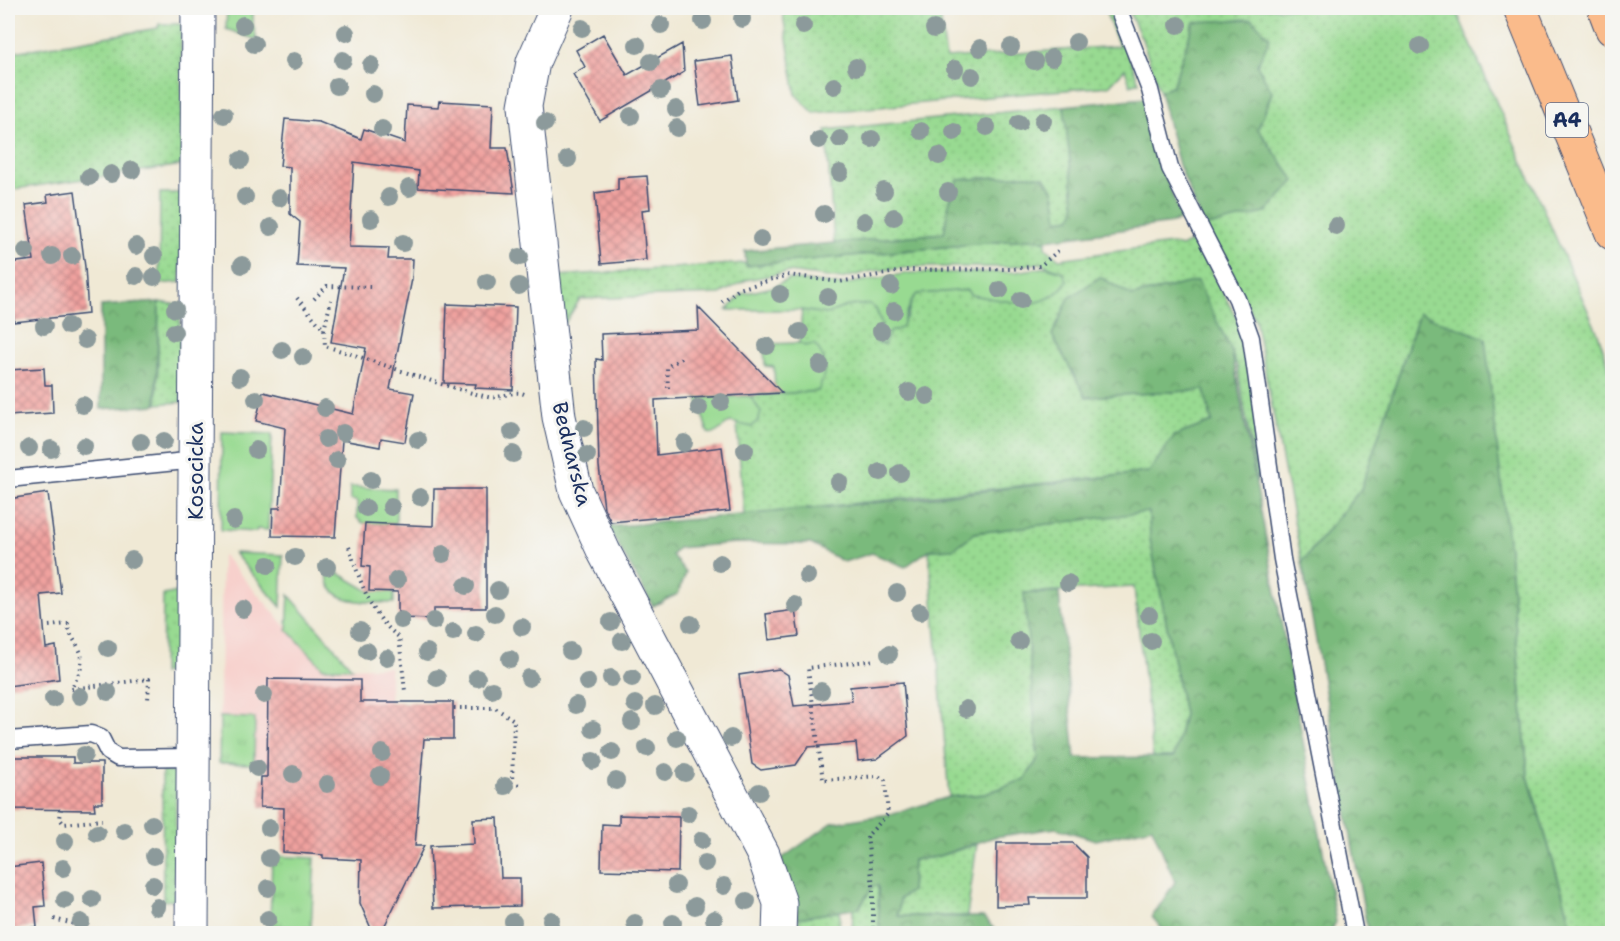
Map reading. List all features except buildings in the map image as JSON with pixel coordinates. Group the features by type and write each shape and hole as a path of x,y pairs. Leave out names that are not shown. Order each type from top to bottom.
{"highway":[{"name":"A4","path":"1520,8 1612,233"},
{"path":"1604,8 1612,29"}],"street":[{"name":"Kosocicka","path":"192,933 198,8"},
{"name":"Bednarska","path":"557,8 533,62 525,106 559,417 573,478 581,502 604,552 763,854 780,903 779,933"}],"lane":[{"path":"1118,8 1150,90 1170,168 1237,299 1251,338 1282,559 1355,933"},
{"path":"8,479 196,460"},
{"path":"8,740 92,734 101,738 108,752 118,758 193,757"}],"path":[{"path":"722,302 739,289 789,275 839,282 908,270 1011,270 1040,266 1058,251"},
{"path":"314,299 327,286 371,287"},
{"path":"297,298 324,330"},
{"path":"331,300 324,330 325,346 388,364 442,386 494,399 518,392 526,395"},
{"path":"668,388 667,367 682,357"},
{"path":"349,547 362,587 384,626 399,637 405,691"},
{"path":"49,626 68,624 69,636 80,650 82,666 72,689 149,679 148,701"},
{"path":"873,933 873,886 867,836 888,814 885,780 878,776 823,780 808,668 876,660"},
{"path":"454,708 495,708 514,720 512,783 520,785"},
{"path":"61,809 60,819 64,824 102,820"},
{"path":"54,920 74,924 81,933"}],"shaded area":[{"path":"222,554 323,668 390,667 391,767 219,763"}],"green space":[{"path":"227,8 253,8 253,24 257,40 226,29"},
{"path":"782,8 939,8 946,58 1119,46 1104,8 1110,8 1139,82 1130,85 1125,69 1109,86 814,113 796,95"},
{"path":"1127,8 1455,8 1599,336 1612,377 1612,933 1574,933 1528,776 1509,550 1419,313 1361,489 1302,562 1255,319 1204,227 1258,129 1272,92 1257,65 1194,22 1173,86 1160,92 1142,39"},
{"path":"1252,19 1270,38 1257,65 1272,92 1258,129 1295,181 1265,213 1204,227 1179,165 1160,92 1173,85 1194,22"},
{"path":"159,24 181,24 182,165 8,190 8,53 158,28"},
{"path":"1145,98 1162,165 1181,219 1173,223 1046,240 1027,239 746,266 745,251 944,233 949,203 958,180 1026,175 1045,177 1054,192 1058,220 1071,218 1075,208 1064,106"},
{"path":"1064,106 1075,208 1071,218 1058,220 1054,192 1045,177 1026,175 958,180 949,203 944,233 834,243 826,130"},
{"path":"160,193 182,193 181,282 159,284"},
{"path":"1027,239 1046,240 1046,248 1059,259 1171,244 1181,247 1195,240 1237,319 1249,368 1264,464 1257,481 1237,366 1197,281 1131,296 1100,277 1086,397 1204,390 1212,422 1174,436 1150,472 744,515 735,397 818,391 805,346 799,343 802,310 826,314 847,306 870,304 876,309 882,325 875,337 876,342 884,344 890,332 907,317 912,300 917,294 967,290 971,295 1009,300 1024,305 1063,272 1040,263 1009,267 914,267 872,271 841,279 789,272 746,280 720,294 580,299 565,323 561,323 557,276 745,263 746,266"},
{"path":"1047,267 1063,272 1067,281 1047,299 1035,302 1010,302 971,295 967,290 917,294 912,300 901,328 890,332 884,344 876,342 875,337 882,324 876,309 870,304 847,306 826,314 802,310 727,310 742,294 773,287 789,279 840,285 909,273 1015,272"},
{"path":"1100,277 1132,296 1197,281 1232,352 1336,922 1330,933 1064,933 1165,932 1152,917 1175,882 1152,827 1096,840 1056,828 994,837 936,857 913,860 911,891 900,899 898,916 983,917 998,933 879,933 878,886 873,886 859,908 798,918 781,859 832,823 895,813 949,797 985,794 1025,779 1038,759 1024,593 1059,593 1075,758 1174,757 1184,714 1150,539 1149,512 975,533 953,549 929,550 905,567 872,553 844,562 811,544 735,543 678,548 672,555 686,573 678,594 653,606 608,527 914,499 1149,472 1174,436 1212,422 1204,390 1086,397 1052,335 1069,298"},
{"path":"159,302 180,305 181,402 157,404"},
{"path":"159,302 156,405 101,409 101,306"},
{"path":"1419,313 1485,338 1509,550 1528,776 1574,933 1368,933 1302,562 1361,489"},
{"path":"799,343 805,346 814,344 822,355 825,367 818,391 775,394 774,367 765,366 764,344"},
{"path":"750,396 761,412 759,419 752,427 730,422 714,434 708,433 697,398"},
{"path":"222,432 272,434 268,530 257,529 256,532 221,530"},
{"path":"350,487 396,489 396,524 363,523 357,518 357,501 350,500"},
{"path":"1149,511 1150,539 1184,714 1174,757 1153,757 1134,587 1025,593 1038,759 1025,779 985,794 949,797 929,550 953,549 975,533"},
{"path":"234,553 283,555 281,607"},
{"path":"328,567 369,591 394,592 394,603 359,601 339,595 332,589 328,580"},
{"path":"178,592 177,670 162,674 163,595"},
{"path":"289,595 352,668 323,668 287,629"},
{"path":"220,717 255,718 254,764 219,763"},
{"path":"162,771 176,773 175,900 163,901"},
{"path":"977,844 967,916 898,916 900,899 911,891 913,860 936,857"},
{"path":"272,856 315,858 311,928 270,926"},
{"path":"873,886 878,886 879,933 852,934 853,909 859,908"},
{"path":"840,911 839,933 800,933 798,918"}]}
